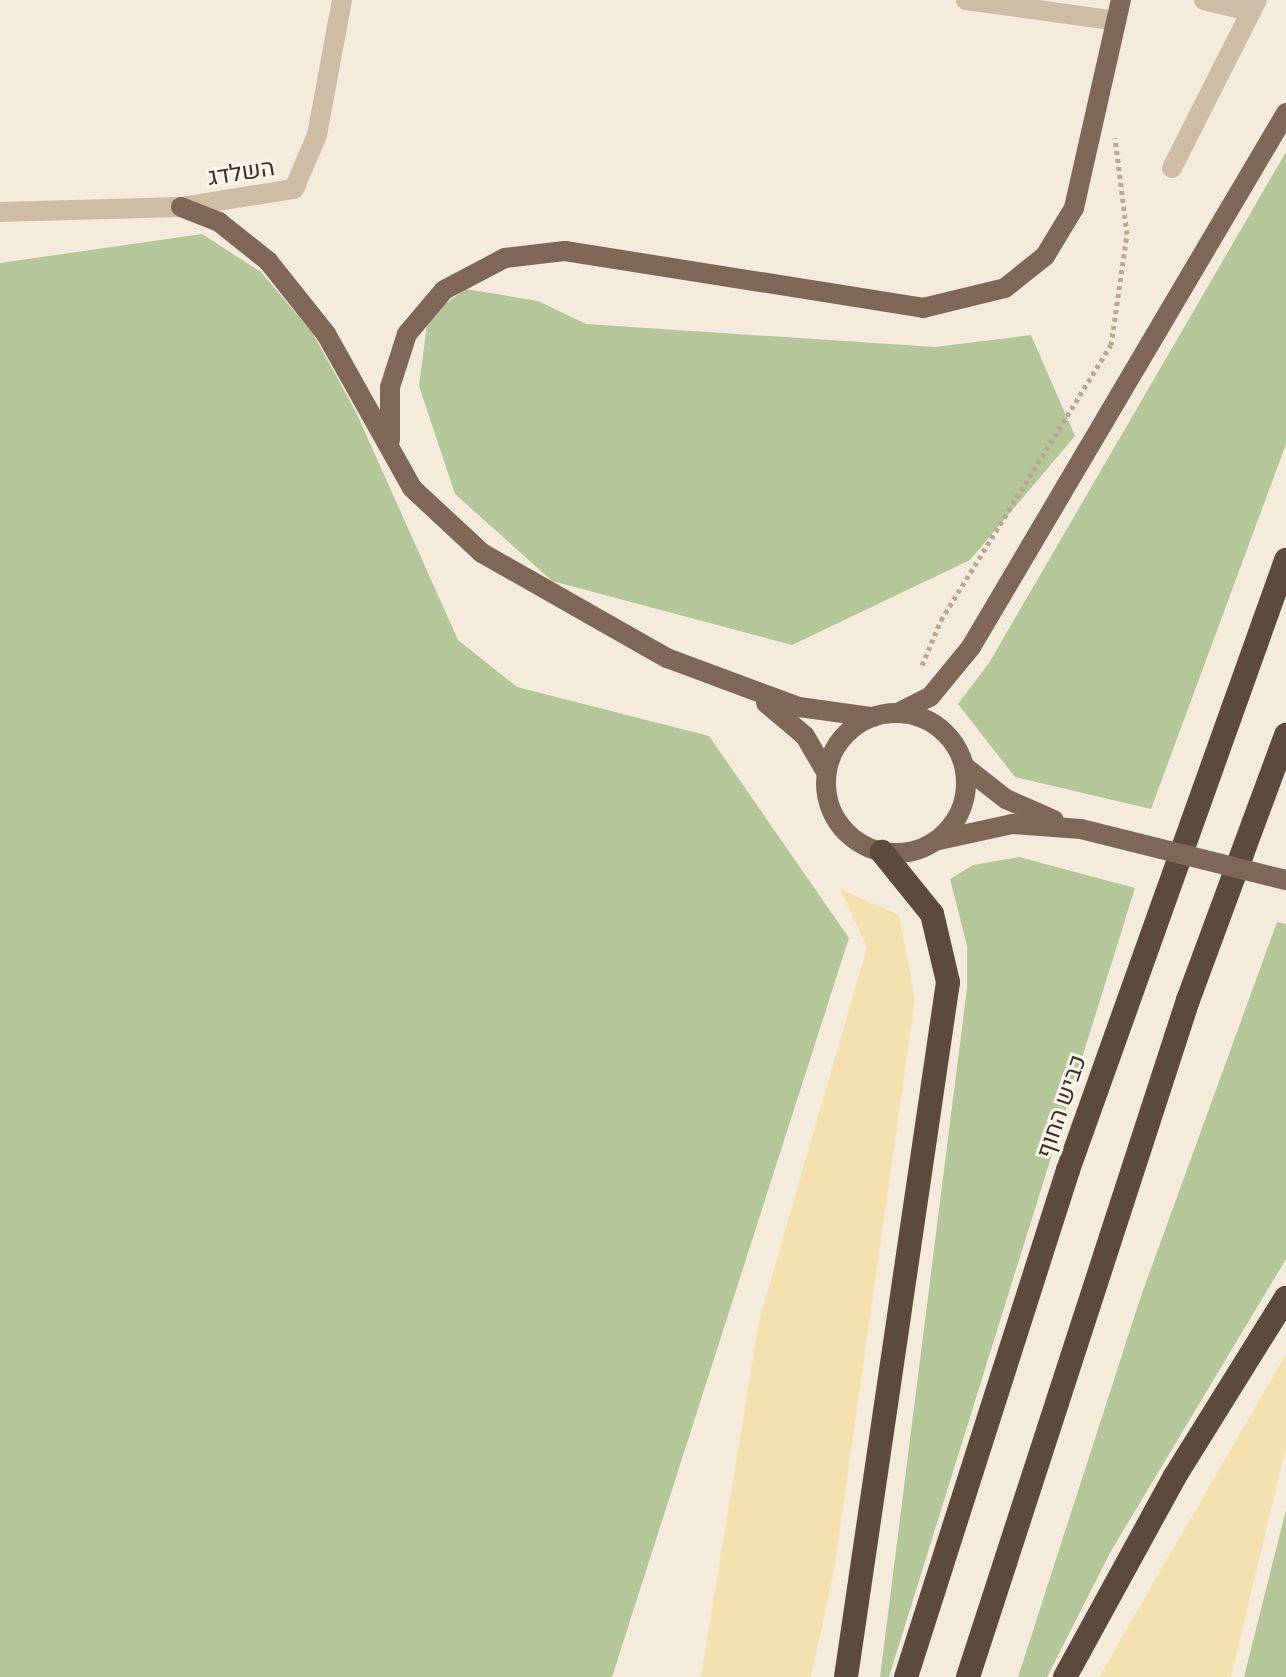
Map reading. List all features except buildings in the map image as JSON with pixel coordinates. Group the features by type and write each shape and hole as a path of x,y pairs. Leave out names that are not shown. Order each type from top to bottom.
{"highway":[{"name":"כביש החוף","path":"906,1677 1068,1170 1286,560"},
{"path":"968,1677 1183,1015 1286,735"},
{"path":"846,1677 948,982 932,914 882,852"},
{"path":"1065,1677 1175,1476 1286,1298"}],"main road":[{"path":"390,440 390,387 407,334 444,290 505,258 565,251 923,308 1005,288 1061,233 1084,179 1121,0"},
{"path":"181,207 219,222 268,261 326,334 431,512 482,553 626,640 754,693 831,715 872,717 898,713 923,701 971,647 1286,113"},
{"path":"754,693 805,736 826,772 835,820 860,844 882,852 916,851 937,840 1012,824 1081,829"},
{"path":"898,713 941,729 965,767 1006,799 1081,829 1286,880"},
{"path":"826,772 842,738 872,717"},
{"path":"937,840 964,802 965,767"}],"street":[{"name":"השלדג","path":"0,212 181,207 294,189 317,135 342,0"},
{"path":"966,0 1117,21"},
{"path":"1172,168 1254,6 1204,0"}],"path":[{"path":"923,701 916,679 941,620 1111,345 1127,234 1119,146 1099,105"}],"green space":[{"path":"1286,152 1286,444 1151,809 1015,777 958,704 989,663"},
{"path":"202,234 261,272 312,332 356,412 458,640 517,687 709,736 849,938 612,1677 0,1677 0,263"},
{"path":"466,289 538,301 586,324 935,347 1031,335 1075,436 970,560 792,645 552,581 455,494 419,386 428,316"},
{"path":"1019,857 1135,888 889,1677 880,1677 967,988 967,946 950,879 973,865"},
{"path":"1277,922 1286,924 1286,1259 1111,1551 1047,1677 1018,1677 1141,1296"},
{"path":"1286,1510 1286,1677 1244,1677"}],"sand":[{"path":"840,889 899,915 915,999 834,1571 811,1677 701,1677 759,1321 867,947"},
{"path":"1286,1354 1286,1447 1231,1677 1099,1677"}]}
